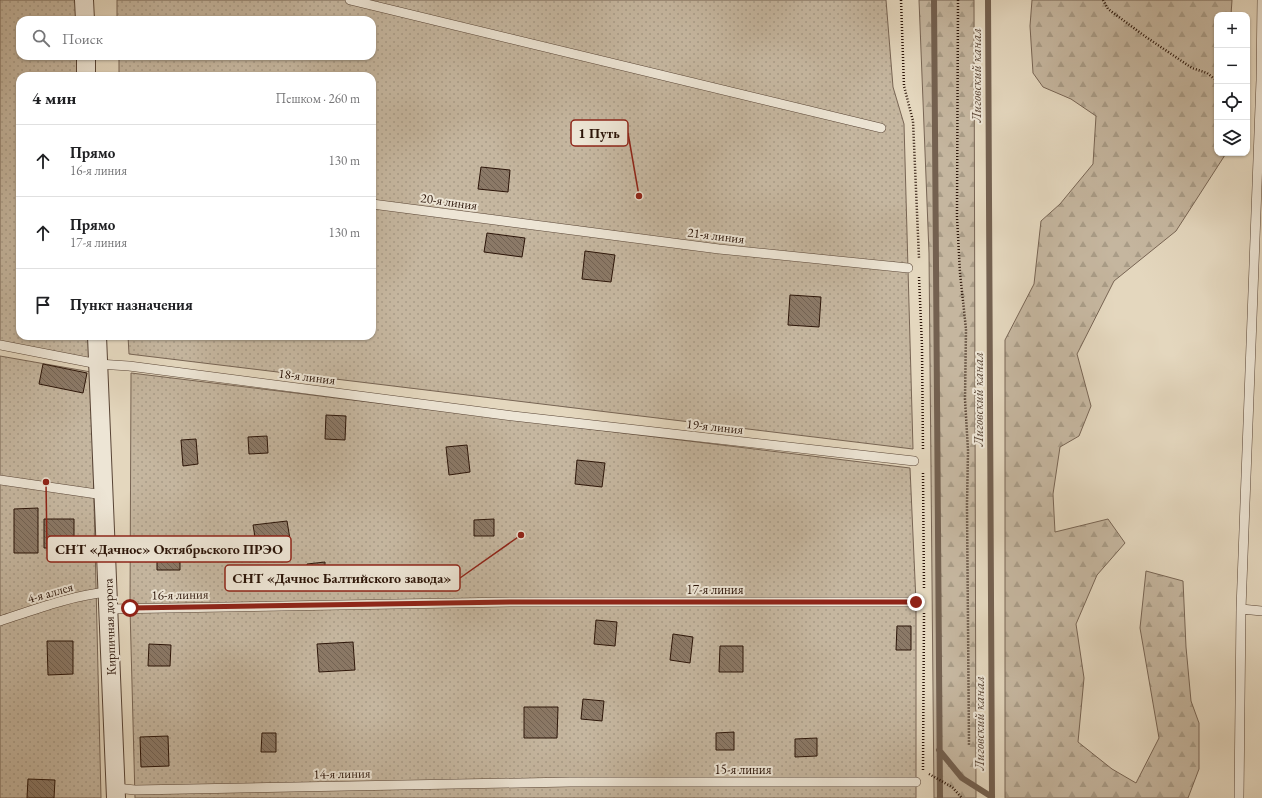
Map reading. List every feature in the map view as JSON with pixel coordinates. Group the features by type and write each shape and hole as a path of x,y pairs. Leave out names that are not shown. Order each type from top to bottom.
{"street":[{"path":"84,0 85,16"},
{"path":"86,60 86,72"},
{"name":"Кирпичная дорога","path":"97,340 116,793"}],"lane":[{"path":"350,0 881,128"},
{"path":"1239,798 1242,609 1262,0"},
{"name":"20-я линия","path":"376,205 522,224"},
{"name":"21-я линия","path":"522,224 718,249 908,268"},
{"name":"18-я линия","path":"0,345 98,364 129,366 513,416"},
{"name":"19-я линия","path":"513,416 914,461"},
{"path":"0,480 104,495"},
{"name":"4-я аллея","path":"0,621 60,602 95,593 108,601"},
{"name":"16-я линия","path":"108,601 515,602"},
{"name":"17-я линия","path":"515,602 916,602"},
{"path":"1242,609 1262,611"},
{"name":"15-я линия","path":"570,782 920,779"},
{"name":"14-я линия","path":"116,793 151,789 570,782"}],"path":[{"path":"901,0 904,86 913,121 919,262"},
{"path":"958,0 957,217 960,273 966,329 965,399 968,450 969,745"},
{"path":"1103,0 1108,9 1146,37 1192,68 1206,73 1214,79"},
{"path":"919,270 922,346 923,454"},
{"path":"923,470 924,593"},
{"path":"920,779 923,770 924,609"},
{"path":"923,770 952,787 962,798"}],"green space":[{"path":"0,0 84,0 85,16 16,16 16,60 86,60 86,72 16,72 16,340 97,340 98,364 0,345"},
{"path":"117,0 886,0 893,87 904,124 913,449 129,354 128,340 376,340 376,72 119,72 119,60 376,60 376,16 117,16"},
{"path":"919,0 974,0 976,798 934,798 929,253"},
{"path":"1032,0 1232,0 1231,12 1214,12 1214,156 1224,156 1176,231 1114,281 1077,354 1091,406 1079,436 1060,447 1053,494 1055,532 1108,519 1125,543 1097,575 1076,624 1084,678 1078,742 1112,769 1136,783 1159,738 1140,628 1146,571 1183,581 1186,647 1191,701 1199,723 1199,769 1188,798 1005,798 1005,340 1034,284 1041,221 1060,204 1093,164 1096,116 1071,99 1043,87 1033,73 1030,26"},
{"path":"0,356 91,372 101,798 0,798"},
{"path":"131,373 910,468 916,602 916,798 135,798 130,608"}],"building":[{"path":"481,167 510,170 508,192 478,189"},
{"path":"487,233 525,238 522,257 484,252"},
{"path":"585,251 615,255 611,282 582,279"},
{"path":"790,295 821,297 819,327 788,325"},
{"path":"43,364 87,373 83,393 39,384"},
{"path":"326,415 346,416 345,440 325,439"},
{"path":"267,436 268,453 249,454 248,437"},
{"path":"196,439 198,464 183,466 181,440"},
{"path":"467,445 470,472 449,475 446,447"},
{"path":"577,460 605,463 602,487 575,484"},
{"path":"38,508 38,553 14,553 14,509"},
{"path":"44,519 74,519 74,548 44,548"},
{"path":"494,519 494,536 474,536 474,520"},
{"path":"287,521 290,539 256,543 253,525"},
{"path":"157,537 180,537 180,570 157,570"},
{"path":"325,562 325,575 308,576 307,564"},
{"path":"596,620 617,622 615,646 594,644"},
{"path":"897,626 911,626 911,650 896,650"},
{"path":"673,634 693,637 690,663 670,660"},
{"path":"47,641 73,641 73,674 48,675"},
{"path":"353,642 355,670 319,672 317,644"},
{"path":"149,644 171,645 170,666 148,666"},
{"path":"720,646 743,646 743,672 719,672"},
{"path":"583,699 604,701 602,721 581,719"},
{"path":"524,707 558,707 557,738 524,738"},
{"path":"734,732 734,750 716,750 716,733"},
{"path":"262,733 276,733 276,752 261,752"},
{"path":"168,736 169,766 141,767 140,737"},
{"path":"817,738 817,756 795,757 795,739"},
{"path":"28,779 55,780 54,798 27,798"}],"waterway":[{"path":"934,0 940,798"},
{"name":"Лиговский канал","path":"988,0 992,798"},
{"path":"939,750 962,778 992,797"}],"place":[{"name":"1 Путь","path":"639,196"},
{"name":"СНТ «Дачное» Октябрьского ПРЭО","path":"46,482"},
{"name":"СНТ «Дачное Балтийского завода»","path":"521,535"}],"route":[{"path":"130,608 515,602 916,602"}]}
